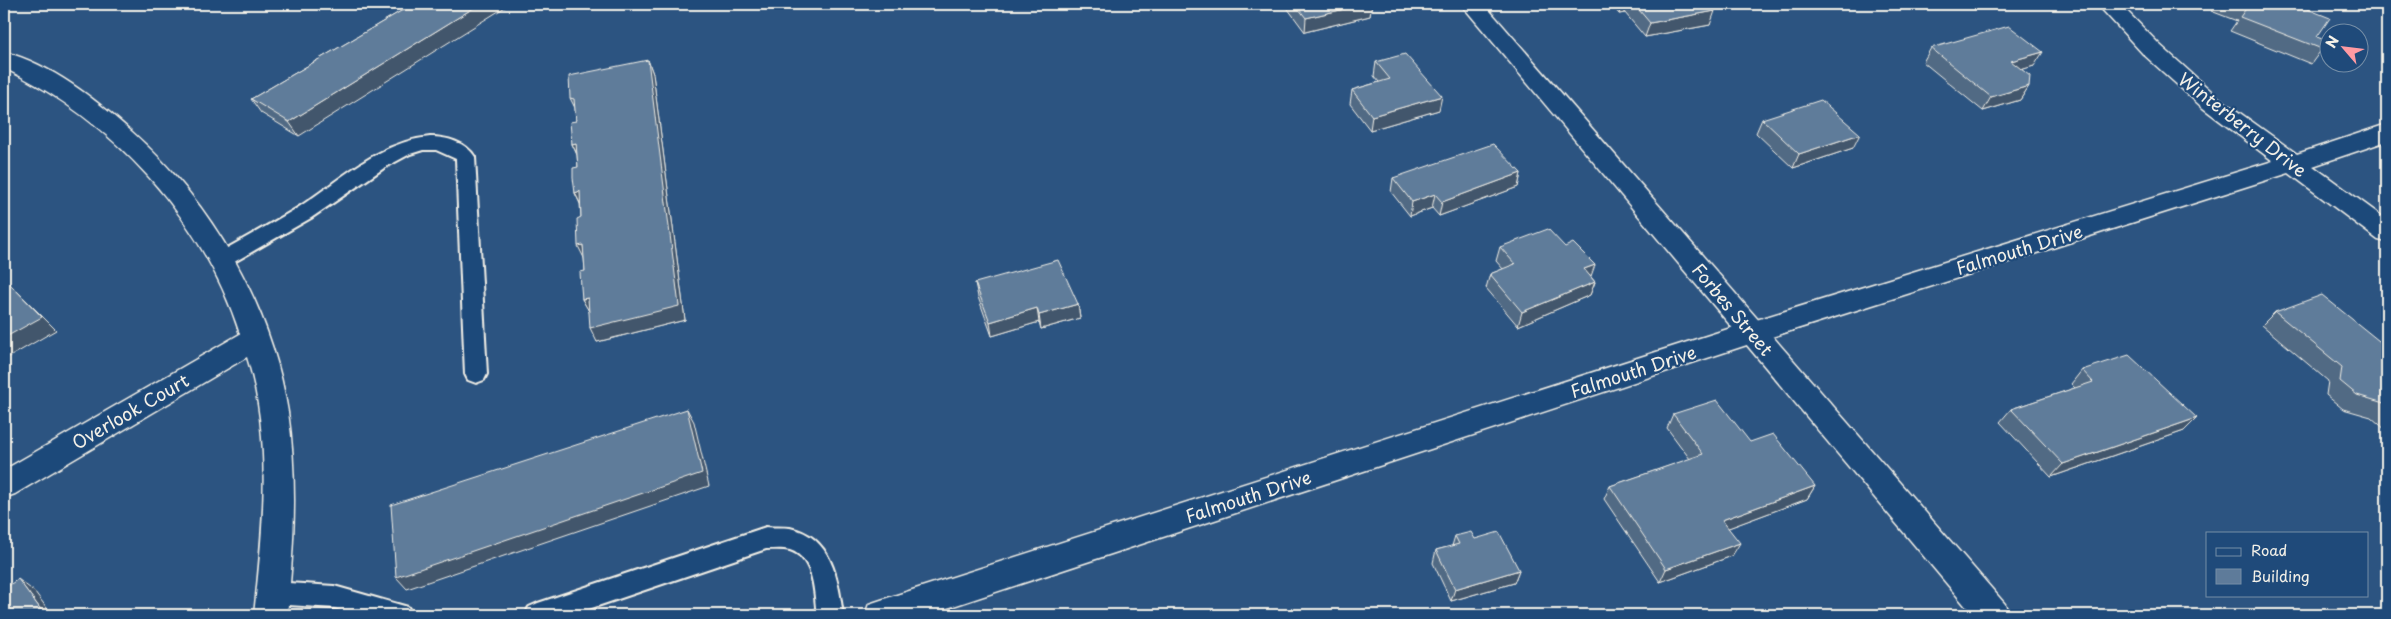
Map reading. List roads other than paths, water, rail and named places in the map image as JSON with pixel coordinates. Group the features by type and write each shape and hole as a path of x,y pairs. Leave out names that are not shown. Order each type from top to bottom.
{"street":[{"name":"Forbes Street","path":"1472,4 1993,615"},
{"name":"Winterberry Drive","path":"2108,4 2151,49 2211,103 2291,164 2387,233"},
{"path":"4,59 64,89 98,114 150,163 189,208 222,260 256,338 273,410 280,498 272,604"},
{"name":"Falmouth Drive","path":"881,615 1753,332 2291,164 2387,132"},
{"name":"Overlook Court","path":"4,485 256,338"}],"lane":[{"path":"222,260 314,207 396,152 418,144 439,143 456,148 466,157 476,374"},
{"path":"538,615 766,538 793,539 813,551 822,567 830,615"},
{"path":"272,604 334,597 399,615"}]}
